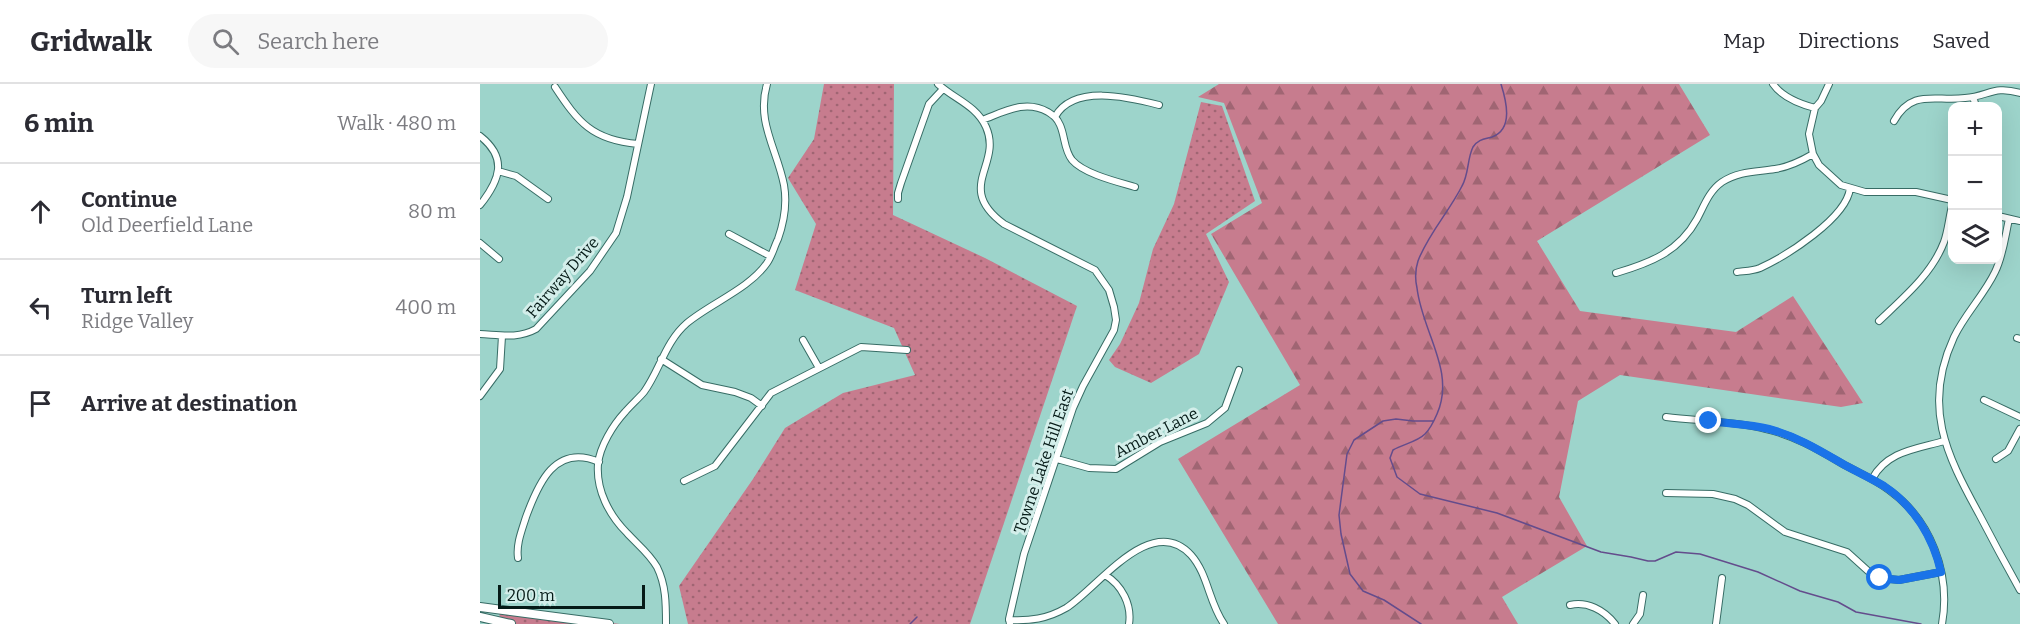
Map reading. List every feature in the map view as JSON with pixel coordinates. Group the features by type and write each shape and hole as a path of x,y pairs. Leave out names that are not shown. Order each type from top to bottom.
{"main road":[{"path":"480,607 609,624"},
{"path":"480,618 511,624"}],"street":[{"name":"Fairway Drive","path":"480,334 502,336 526,334 536,329 590,271 610,244 616,233 627,197 651,84"},
{"path":"666,624 663,579 646,550 626,532 610,512 602,494 598,476 600,454 613,428 623,413 644,392 670,343 686,324 757,274 771,256 779,234 785,201 784,185 763,116 763,98 767,84"},
{"path":"1773,84 1779,92 1815,108"},
{"path":"1829,84 1815,108 1809,134 1813,154 1819,165 1841,185 1864,192 1916,192 1948,199"},
{"path":"555,87 582,125 596,133 638,144"},
{"path":"898,198 901,183 929,104 940,87 969,105 982,120 1018,106 1041,108 1055,117 1073,161 1085,171 1135,187"},
{"path":"1894,121 1899,111 1923,98 1959,99 2000,89 2020,93"},
{"path":"1055,117 1059,108 1076,97 1105,94 1124,96 1159,105"},
{"path":"1973,97 1975,102"},
{"name":"Towne Lake Hill East","path":"982,120 989,137 989,148 980,182 980,191 986,207 1004,224 1095,270 1109,290 1116,320 1114,330 1083,386 1074,408 1024,554 1009,622"},
{"path":"480,136 494,150 499,166 495,183 480,205"},
{"path":"1616,273 1653,261 1683,241 1711,193 1724,180 1745,172 1791,166 1813,154"},
{"path":"498,171 516,176 548,198"},
{"path":"1737,272 1760,268 1822,229 1846,203 1850,188"},
{"path":"1880,321 1926,274 1934,262 1944,242 1952,210"},
{"path":"2002,217 2020,221"},
{"path":"2009,219 1996,270 1959,327 1946,359 1940,397 1944,441 1954,468 2020,590"},
{"path":"729,234 771,256"},
{"path":"480,243 499,259"},
{"path":"480,396 500,369 502,336"},
{"path":"803,340 819,368"},
{"path":"684,482 715,466 771,393 861,347 908,350"},
{"path":"661,359 702,385 735,392 762,406"},
{"name":"Amber Lane","path":"1057,459 1089,468 1116,469 1160,442 1207,423 1216,416 1225,408 1239,370"},
{"path":"1984,400 2020,417"},
{"path":"1666,417 1747,425 1785,434 1872,479 1894,494 1915,514 1934,547 1941,572 1945,604 1942,624"},
{"path":"1996,459 2008,451 2020,429"},
{"path":"1872,479 1880,466 1891,457 1944,441"},
{"path":"518,558 517,549 531,502 550,469 570,458 587,457 599,462"},
{"path":"1666,493 1706,494 1735,499 1748,505 1785,532 1847,552 1868,571 1885,579 1899,580 1941,572"},
{"path":"1009,622 1053,615 1072,604 1140,548 1161,542 1175,544 1188,552 1197,563 1216,611 1224,624"},
{"path":"1105,575 1112,579 1127,601 1130,610 1129,624"},
{"path":"1716,624 1722,578"},
{"path":"1633,624 1640,614 1643,595"},
{"path":"1570,605 1578,603 1596,608 1605,613 1615,624"}],"green space":[{"path":"824,84 894,84 893,215 985,258 1077,306 970,624 688,624 679,586 753,479 785,428 843,393 915,375 894,328 795,290 816,224 788,178 814,139"},
{"path":"1219,84 1679,84 1710,135 1537,241 1580,311 1736,332 1793,296 1863,403 1841,407 1620,375 1578,401 1559,497 1587,546 1502,597 1518,624 1278,624 1178,459 1300,385 1211,234 1262,203 1224,103 1198,97"},
{"path":"1201,102 1222,106 1255,201 1206,234 1229,282 1199,354 1151,383 1115,367 1109,360 1120,344 1139,303 1153,249 1174,204"},
{"path":"500,608 620,624 499,624"}],"waterway":[{"path":"1501,84 1507,114 1503,128 1499,133 1479,141 1473,147 1467,172 1457,196 1427,242 1417,264 1416,285 1440,367 1443,382 1442,398 1435,419 1425,434 1393,450 1390,458 1397,477 1420,494 1497,513 1601,552 1648,561 1655,561 1676,552 1700,554 1758,572 1800,591 1838,602 1856,612 1921,624"},
{"path":"1421,624 1384,600 1363,591 1350,574 1339,515 1347,454 1354,440 1383,421 1396,419 1433,421"},
{"path":"910,624 917,617"}],"route":[{"path":"1709,421 1747,425 1785,434 1872,479 1900,498 1915,514 1928,534 1941,572 1899,580 1880,578"}]}
